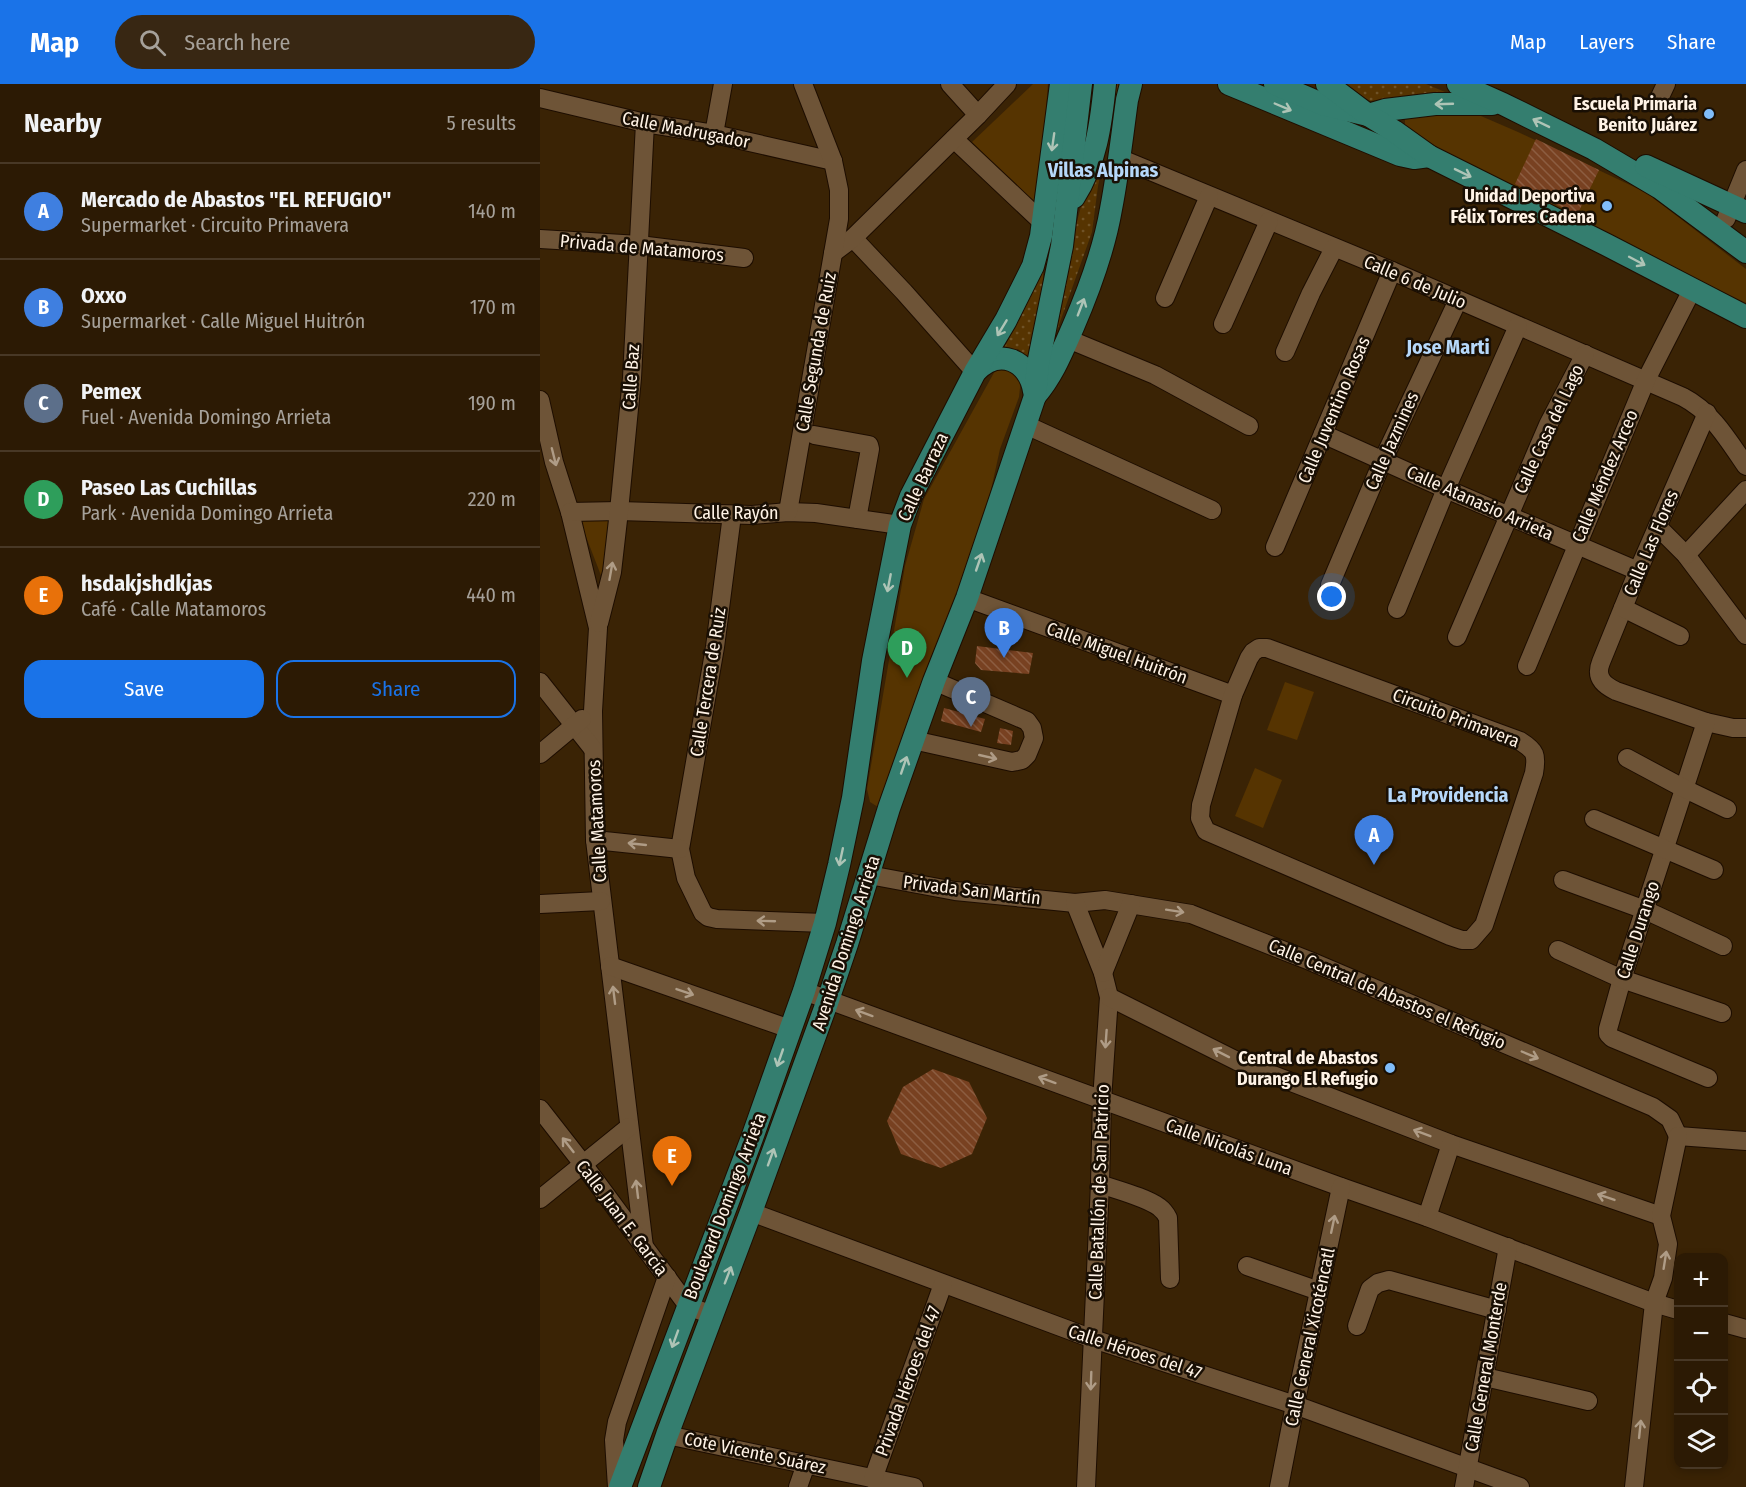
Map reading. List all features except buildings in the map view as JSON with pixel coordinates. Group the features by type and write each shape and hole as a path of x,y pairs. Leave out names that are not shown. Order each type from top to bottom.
{"main road":[{"name":"Calle Barraza","path":"825,923 856,803 873,661 900,525 911,496 975,372 1034,266 1061,84"},
{"path":"1035,396 1036,378 1068,206 1081,84"},
{"path":"1034,266 1077,192 1093,156 1098,140 1105,84"},
{"path":"1035,396 1055,368 1096,264 1111,210 1131,84"},
{"path":"1124,126 1144,84"},
{"path":"1229,84 1400,155 1414,158 1429,156"},
{"path":"1275,84 1322,104 1368,115 1385,110 1435,104 1503,104"},
{"path":"1327,84 1429,156 1746,317"},
{"path":"1458,84 1594,149 1660,188 1746,252"},
{"path":"1594,149 1651,168 1737,216"},
{"path":"1660,188 1737,216"},
{"path":"975,372 982,364 992,360 1003,358 1014,361 1023,366 1029,374 1035,396"},
{"name":"Avenida Domingo Arrieta","path":"649,1487 828,1000 889,808 934,681 967,598 1035,396"},
{"path":"856,803 873,814 880,814 889,808"},
{"path":"856,803 860,851 869,875"},
{"name":"Boulevard Domingo Arrieta","path":"618,1487 752,1138 804,991 825,923"}],"street":[{"path":"714,134 723,84"},
{"path":"803,84 832,161 839,190 839,219 833,253"},
{"path":"950,84 978,116"},
{"name":"Calle Segunda de Ruiz","path":"788,512 833,253 853,238 978,116 1007,84"},
{"name":"Calle Madrugador","path":"540,98 645,123 714,134 832,161"},
{"name":"Calle Baz","path":"598,628 612,572 620,511 632,378 645,123"},
{"path":"954,139 1042,222"},
{"name":"Calle 6 de Julio","path":"1119,158 1392,271 1646,380 1697,404 1707,413"},
{"path":"1737,216 1746,170"},
{"path":"1165,298 1209,196"},
{"path":"1223,324 1269,221"},
{"path":"853,238 975,372"},
{"name":"Privada de Matamoros","path":"540,239 639,245 744,258"},
{"path":"1285,352 1334,248"},
{"name":"Calle Juventino Rosas","path":"1275,547 1392,271"},
{"name":"Calle Méndez Arceo","path":"1527,666 1646,380 1692,290"},
{"name":"Calle Jazmines","path":"1330,585 1383,460 1458,300"},
{"path":"1397,609 1446,489 1518,326"},
{"path":"1068,339 1155,375 1249,426"},
{"name":"Calle Casa del Lago","path":"1457,637 1548,425 1585,354"},
{"name":"Calle Matamoros","path":"540,400 598,628 593,711 595,840 644,1247"},
{"path":"1707,413 1746,466"},
{"name":"Calle Las Flores","path":"1706,722 1616,691 1603,682 1598,674 1638,572 1707,413"},
{"path":"1026,425 1212,510"},
{"name":"Calle Atanasio Arrieta","path":"1323,434 1638,572"},
{"path":"814,435 869,445 857,519"},
{"path":"1686,555 1746,490"},
{"name":"Calle Rayón","path":"570,512 620,511 732,515 816,513 900,525"},
{"name":"Calle Tercera de Ruiz","path":"680,849 715,647 732,515"},
{"path":"1658,527 1686,555 1746,634"},
{"name":"Calle Miguel Huitrón","path":"967,598 1233,696"},
{"path":"1623,608 1680,636"},
{"name":"Circuito Primavera","path":"1259,648 1267,648 1520,741 1535,753 1534,773 1484,925 1471,940 1450,936 1206,831 1200,818 1201,805 1233,696 1253,652 1259,648"},
{"path":"913,740 1012,762 1022,760 1027,755 1034,738 1032,728 1027,721 934,681"},
{"path":"540,682 593,749"},
{"path":"540,754 593,711"},
{"path":"1706,722 1733,728 1746,728"},
{"name":"Calle Durango","path":"1706,722 1622,979 1608,1034 1612,1038 1708,1078"},
{"path":"1627,758 1727,809"},
{"path":"1594,819 1714,870"},
{"path":"595,840 680,849 686,878 703,913 708,917 717,920 825,923"},
{"name":"Privada San Martín","path":"869,875 955,891 1075,903"},
{"path":"1563,880 1645,910 1723,946"},
{"name":"Calle Central de Abastos el Refugio","path":"1075,903 1105,900 1191,914 1310,961 1653,1107 1670,1119 1678,1136"},
{"path":"540,904 601,901"},
{"name":"Calle Batallón de San Patricio","path":"1075,903 1103,973 1109,997 1102,1100 1086,1487"},
{"path":"1103,973 1131,904"},
{"path":"1558,950 1622,979 1722,1013"},
{"path":"610,966 790,1029"},
{"name":"Calle Nicolás Luna","path":"804,991 1674,1309"},
{"path":"1109,997 1237,1061 1451,1144 1661,1216"},
{"name":"Calle Juan E. García","path":"540,1109 688,1306"},
{"path":"540,1199 628,1127"},
{"path":"1634,1487 1654,1303 1663,1278 1668,1244 1661,1216 1678,1136 1746,1142"},
{"path":"1427,1217 1451,1144"},
{"path":"1100,1184 1149,1202 1164,1211 1168,1218 1170,1280"},
{"name":"Calle General Xicoténcatl","path":"1279,1487 1341,1188"},
{"name":"Calle Héroes del 47","path":"751,1212 1093,1339 1295,1405 1520,1487"},
{"name":"Calle General Monterde","path":"1464,1487 1508,1247"},
{"path":"1247,1266 1319,1291"},
{"path":"618,1487 614,1440 617,1422 667,1277"},
{"path":"1357,1326 1370,1289 1378,1283 1389,1280 1497,1310"},
{"name":"Privada Héroes del 47","path":"873,1479 943,1284"},
{"path":"688,1306 712,1315"},
{"path":"1728,1324 1746,1329"},
{"path":"1485,1377 1588,1401"},
{"name":"Cote Vicente Suárez","path":"667,1435 914,1487"},
{"path":"798,1487 806,1464"}],"shaded area":[{"path":"1033,84 1048,84 1038,210 972,142"},
{"path":"1108,84 1120,84 1098,186 1092,232 1048,356 1074,233 1092,165"},
{"path":"1344,84 1426,84 1445,92 1370,101"},
{"name":"Unidad Deportiva Félix Torres Cadena","path":"1464,112 1481,116 1518,132 1647,193 1746,269 1746,303 1454,159 1405,125 1405,118"},
{"path":"1043,271 1044,295 1031,361 1018,349 1002,352"},
{"path":"1009,367 1021,379 1019,397 1000,449 989,499 977,539 878,807 870,802 867,789 905,566 924,499 996,369"},
{"path":"578,516 616,519 607,591"},
{"path":"1285,682 1314,692 1297,740 1267,730"},
{"path":"1255,768 1282,780 1263,828 1235,816"}],"place":[{"name":"Escuela Primaria Benito Juárez","path":"1709,114"},
{"name":"Unidad Deportiva Félix Torres Cadena","path":"1607,206"},
{"name":"Oxxo","path":"1004,658"},
{"name":"Paseo Las Cuchillas","path":"907,678"},
{"name":"Pemex","path":"971,727"},
{"name":"Mercado de Abastos \"EL REFUGIO\"","path":"1374,865"},
{"name":"Central de Abastos Durango El Refugio","path":"1390,1068"},
{"name":"hsdakjshdkjas","path":"672,1186"}],"district":[{"name":"Villas Alpinas","path":"1103,170"},
{"name":"Jose Marti","path":"1448,347"},
{"name":"La Providencia","path":"1448,795"}]}
